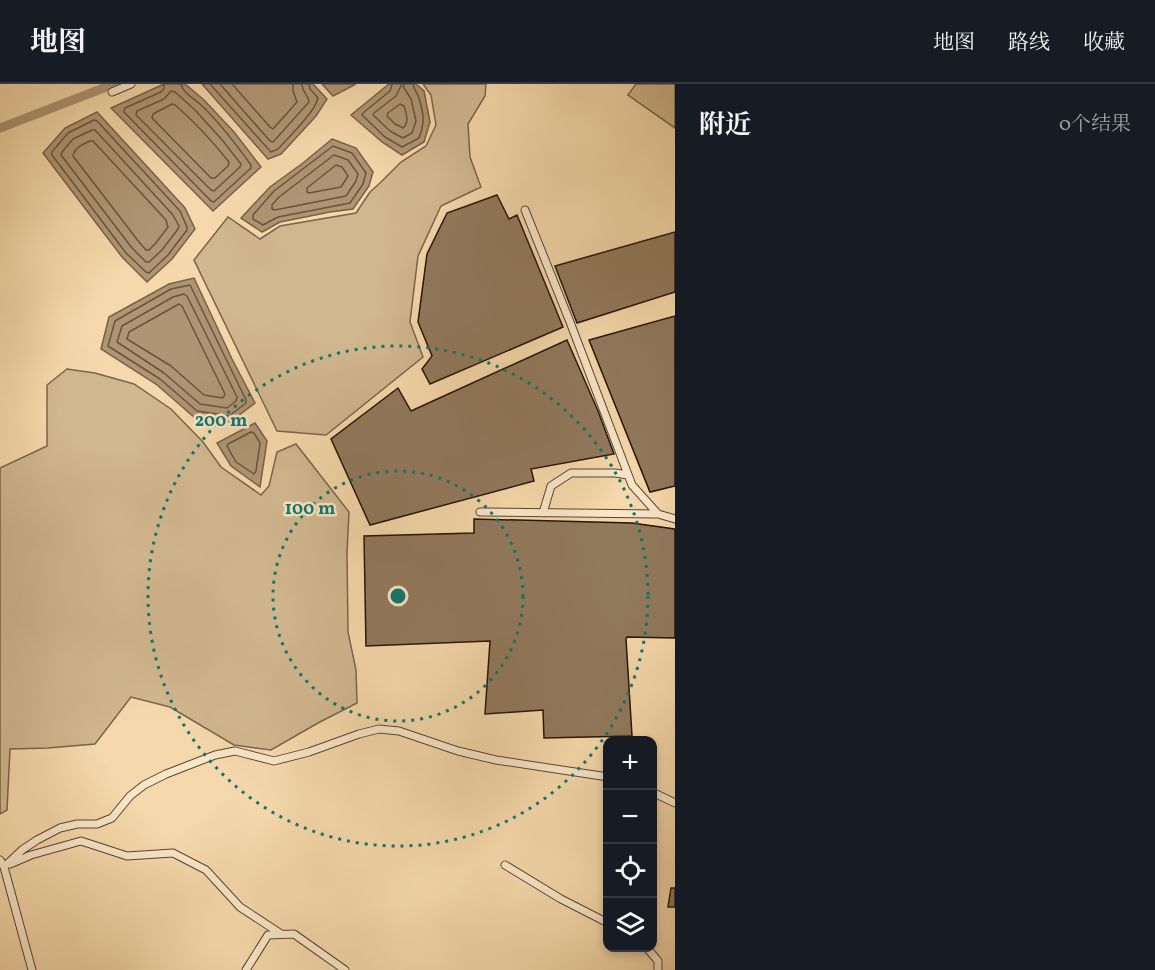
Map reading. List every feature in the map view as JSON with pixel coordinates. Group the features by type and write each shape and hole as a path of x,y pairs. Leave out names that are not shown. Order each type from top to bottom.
{"street":[{"path":"112,92 131,84"},
{"path":"525,210 632,485 658,514"},
{"path":"543,513 551,486 571,473 628,475"},
{"path":"480,512 658,514 675,519"},
{"path":"1,865 21,850 60,828 77,824 97,824 112,818 130,796 144,785 215,755 235,751 274,761 379,729 399,731 458,751 496,760 603,776"},
{"path":"657,794 675,803"},
{"path":"1,865 81,841 126,856 173,853 206,870 240,907 281,934"},
{"path":"1,865 32,970"},
{"path":"506,865 561,899 603,920"},
{"path":"246,970 268,935 281,934 294,934 345,970"},
{"path":"650,952 658,961 658,970"}],"shaded area":[{"path":"423,84 486,84 485,96 468,124 470,157 481,187 441,206 418,256 410,322 423,357 326,435 277,431 194,260 228,217 260,239 280,226 356,213 370,192 401,162 426,146 436,125 431,95"},
{"path":"636,84 675,84 675,128 628,95"},
{"path":"67,369 95,373 134,384 171,409 203,442 221,467 261,495 269,486 277,452 296,444 349,512 348,632 356,670 357,703 271,750 234,745 170,707 131,697 95,744 10,749 7,810 0,814 0,468 47,446 47,385"}],"water":[{"path":"164,84 185,84 204,100 234,132 261,167 213,211 111,108"},
{"path":"202,84 313,84 327,99 316,116 281,154 268,159"},
{"path":"322,84 356,84 333,96"},
{"path":"389,84 416,84 424,91 430,122 424,142 402,155 382,142 351,115"},
{"path":"97,112 185,208 195,229 172,259 147,282 122,257 43,153 65,128"},
{"path":"332,139 356,148 373,172 369,186 353,209 280,222 262,232 241,218 270,187"},
{"path":"194,278 255,403 230,422 194,417 156,384 101,349 109,317 169,284"},
{"path":"255,423 267,441 260,487 231,466 217,443"}],"building":[{"path":"497,195 509,219 517,215 563,327 430,384 422,369 432,356 418,322 427,254 447,213"},
{"path":"675,232 675,292 577,323 555,266"},
{"path":"675,316 675,486 650,492 589,340"},
{"path":"567,340 614,454 531,469 534,481 370,525 331,439 398,388 411,411"},
{"path":"474,519 632,523 675,529 675,638 627,637 626,639 632,736 544,738 543,710 485,714 490,641 366,646 364,536 474,533"},
{"path":"671,888 675,888 675,907 668,907"}],"waterway":[{"path":"0,128 114,84"}]}
